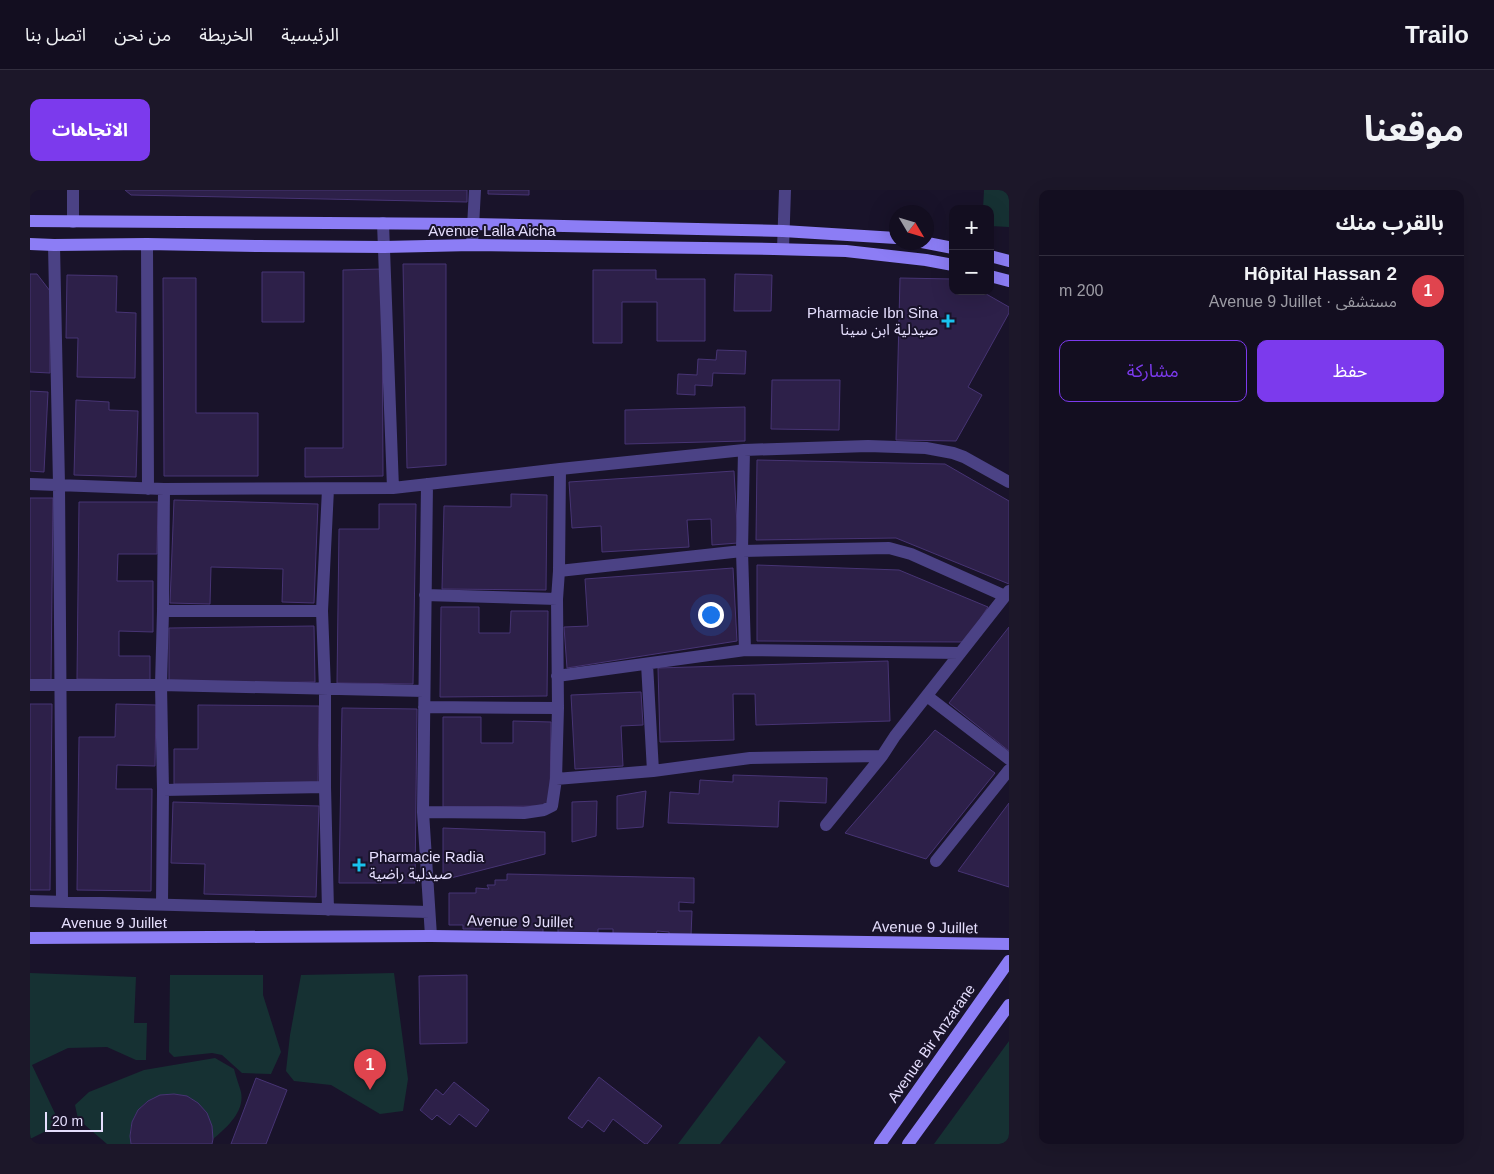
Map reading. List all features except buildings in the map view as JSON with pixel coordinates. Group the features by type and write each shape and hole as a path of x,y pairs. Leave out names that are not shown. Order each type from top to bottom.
{"main road":[{"name":"Avenue Lalla Aicha","path":"30,221 473,224 784,231 889,238"},
{"name":"Avenue Lalla Aicha","path":"30,244 384,247 472,245 783,249 846,251 949,264"},
{"path":"934,244 949,247"},
{"path":"994,257 1009,261"},
{"path":"994,277 1009,281"},
{"name":"Avenue 9 Juillet","path":"30,938 430,936 1009,944"},
{"name":"Avenue Bir Anzarane","path":"880,1144 1009,961"},
{"path":"908,1144 1009,1005"}],"street":[{"path":"73,190 74,222"},
{"path":"472,245 475,190"},
{"path":"783,249 785,190"},
{"path":"383,223 393,488"},
{"path":"146,244 148,488"},
{"path":"54,245 59,484 62,901"},
{"path":"30,484 164,489 393,488 744,450 868,446 926,448 952,453 964,457 1009,482"},
{"path":"744,450 742,551 745,650"},
{"path":"423,812 524,813 544,810 552,806 556,779 558,708 557,599 560,469"},
{"path":"427,484 423,812 430,936"},
{"path":"162,904 163,790 161,685 164,489"},
{"path":"328,489 322,611 328,910"},
{"path":"559,571 742,551 889,548 911,554 1007,593 959,653 882,756 826,825"},
{"path":"425,595 557,599"},
{"path":"163,611 322,611"},
{"path":"558,676 745,650 959,653"},
{"path":"648,664 653,771"},
{"path":"30,685 161,685 424,691"},
{"path":"927,696 1009,759"},
{"path":"424,707 558,708"},
{"path":"556,779 653,771 750,758 882,756"},
{"path":"936,860 1009,770"},
{"path":"163,790 325,787"},
{"path":"30,900 429,912"}],"green space":[{"path":"984,190 1009,190 1009,227 994,226 994,205 983,205"},
{"path":"30,973 136,977 134,1023 147,1023 146,1060 136,1060 107,1047 68,1048 32,1065 60,1124 30,1139"},
{"path":"394,973 408,1079 403,1111 380,1114 331,1085 294,1081 286,1071 290,1035 301,975"},
{"path":"170,975 263,975 263,995 281,1052 271,1074 242,1073 222,1055 212,1053 174,1057 169,1052"},
{"path":"759,1036 786,1062 720,1144 678,1144"},
{"path":"1009,1041 1009,1144 934,1144"},
{"path":"215,1058 234,1069 241,1092 241,1099 240,1106 233,1119 213,1139 208,1117 197,1103 183,1095 167,1094 151,1099 139,1109 131,1124 131,1144 107,1144 78,1119 75,1105 89,1092 144,1070"}],"place":[{"name":"Pharmacie Ibn Sina صيدلية ابن سينا","path":"948,321"},
{"name":"Pharmacie Radia صيدلية راضية","path":"359,865"},
{"name":"Hôpital Hassan 2","path":"370,1090"}]}
